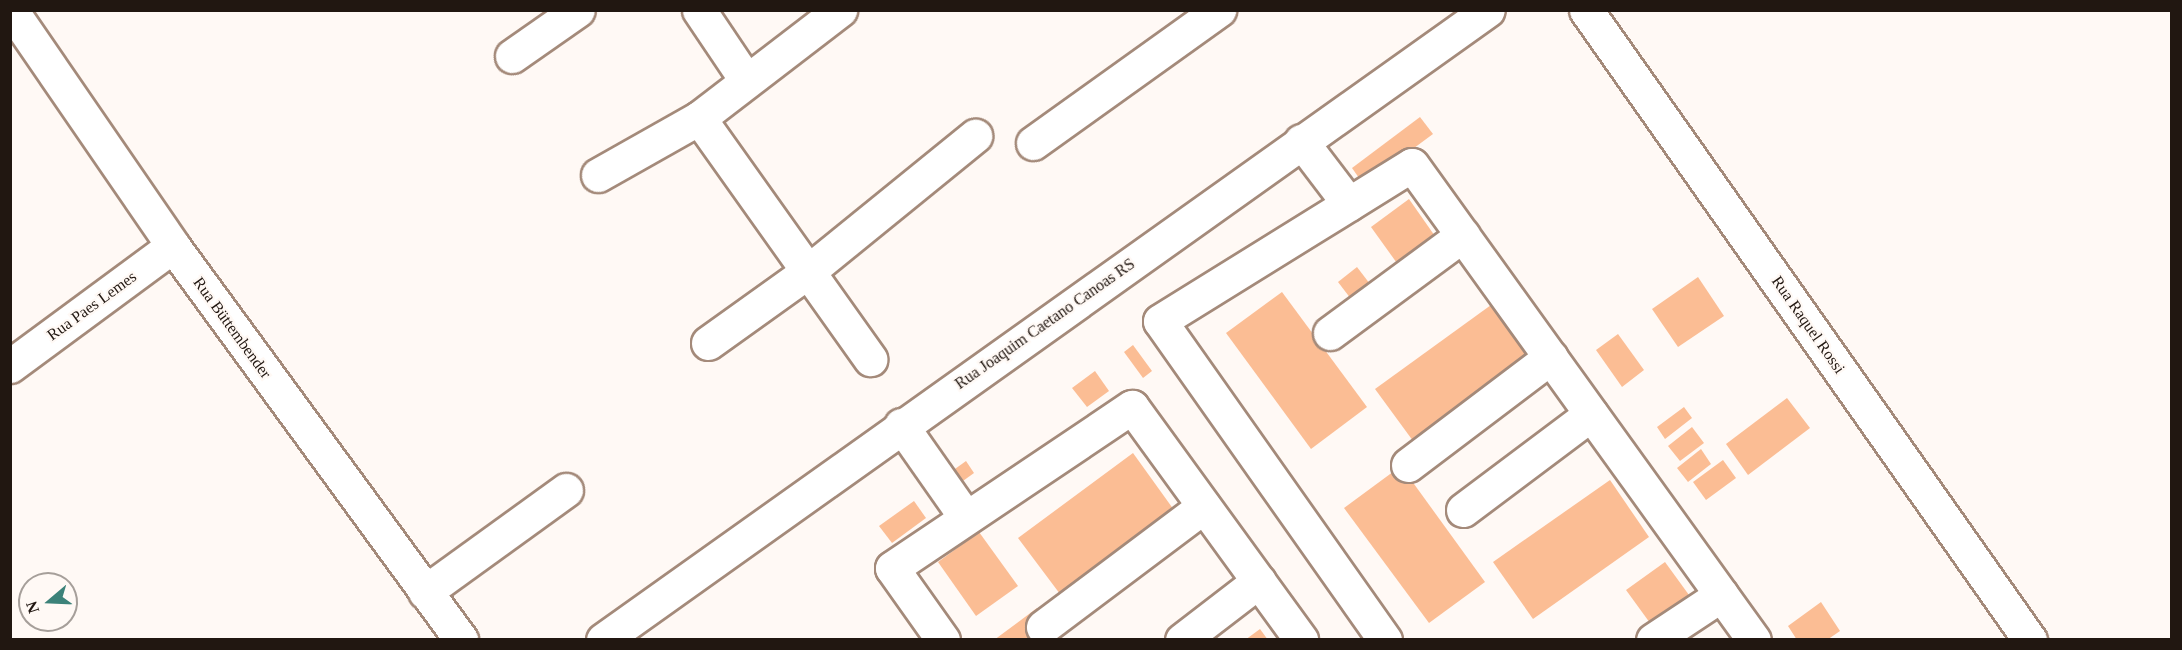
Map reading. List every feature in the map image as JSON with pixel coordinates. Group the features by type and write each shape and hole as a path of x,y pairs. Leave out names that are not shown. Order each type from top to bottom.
{"street":[{"name":"Rua Büttembender","path":"11,10 173,246 461,639"},
{"path":"512,56 578,10"},
{"path":"598,175 699,118 745,86 746,80 699,10"},
{"path":"746,80 840,10"},
{"name":"Rua Joaquim Caetano Canoas RS","path":"603,639 1488,10"},
{"name":"Rua Raquel Rossi","path":"1586,10 2031,639"},
{"path":"1033,143 1213,12"},
{"path":"699,118 810,270 870,359"},
{"path":"708,343 810,270 975,136"},
{"path":"1301,141 1349,204"},
{"path":"1385,639 1160,321 1412,165 1754,639"},
{"path":"1330,333 1463,235"},
{"name":"Rua Paes Lemes","path":"10,366 173,246"},
{"path":"1408,465 1551,357"},
{"path":"943,639 892,568 1132,407 1301,639"},
{"path":"1463,510 1592,414"},
{"path":"901,425 966,518"},
{"path":"425,592 566,490"},
{"path":"1043,627 1204,506"},
{"path":"1182,639 1258,581"},
{"path":"1653,639 1721,595"}],"building":[{"path":"1420,117 1433,134 1364,185 1352,168"},
{"path":"1409,199 1437,239 1399,266 1371,227"},
{"path":"1357,267 1370,284 1351,299 1338,282"},
{"path":"1698,277 1724,316 1678,347 1652,309"},
{"path":"1282,292 1367,407 1311,449 1226,333"},
{"path":"1491,305 1531,361 1416,445 1375,389"},
{"path":"1618,334 1644,370 1622,387 1596,350"},
{"path":"1133,345 1152,371 1143,378 1124,352"},
{"path":"1095,371 1109,391 1087,407 1072,388"},
{"path":"1787,398 1810,428 1748,475 1726,444"},
{"path":"1684,407 1692,418 1665,439 1657,427"},
{"path":"1692,427 1704,443 1680,461 1668,446"},
{"path":"1701,449 1711,464 1688,482 1677,468"},
{"path":"1133,453 1174,510 1060,594 1018,538"},
{"path":"1723,460 1736,478 1706,500 1693,482"},
{"path":"966,461 974,473 956,486 948,474"},
{"path":"1401,466 1485,582 1429,623 1344,508"},
{"path":"1610,480 1649,537 1533,619 1493,562"},
{"path":"914,501 926,518 892,543 879,526"},
{"path":"979,532 1018,586 976,616 938,562"},
{"path":"1665,562 1689,595 1650,623 1626,590"},
{"path":"1821,602 1840,631 1827,640 1797,640 1788,626"},
{"path":"1037,608 1060,640 994,640"},
{"path":"1260,629 1268,640 1245,640"}]}
